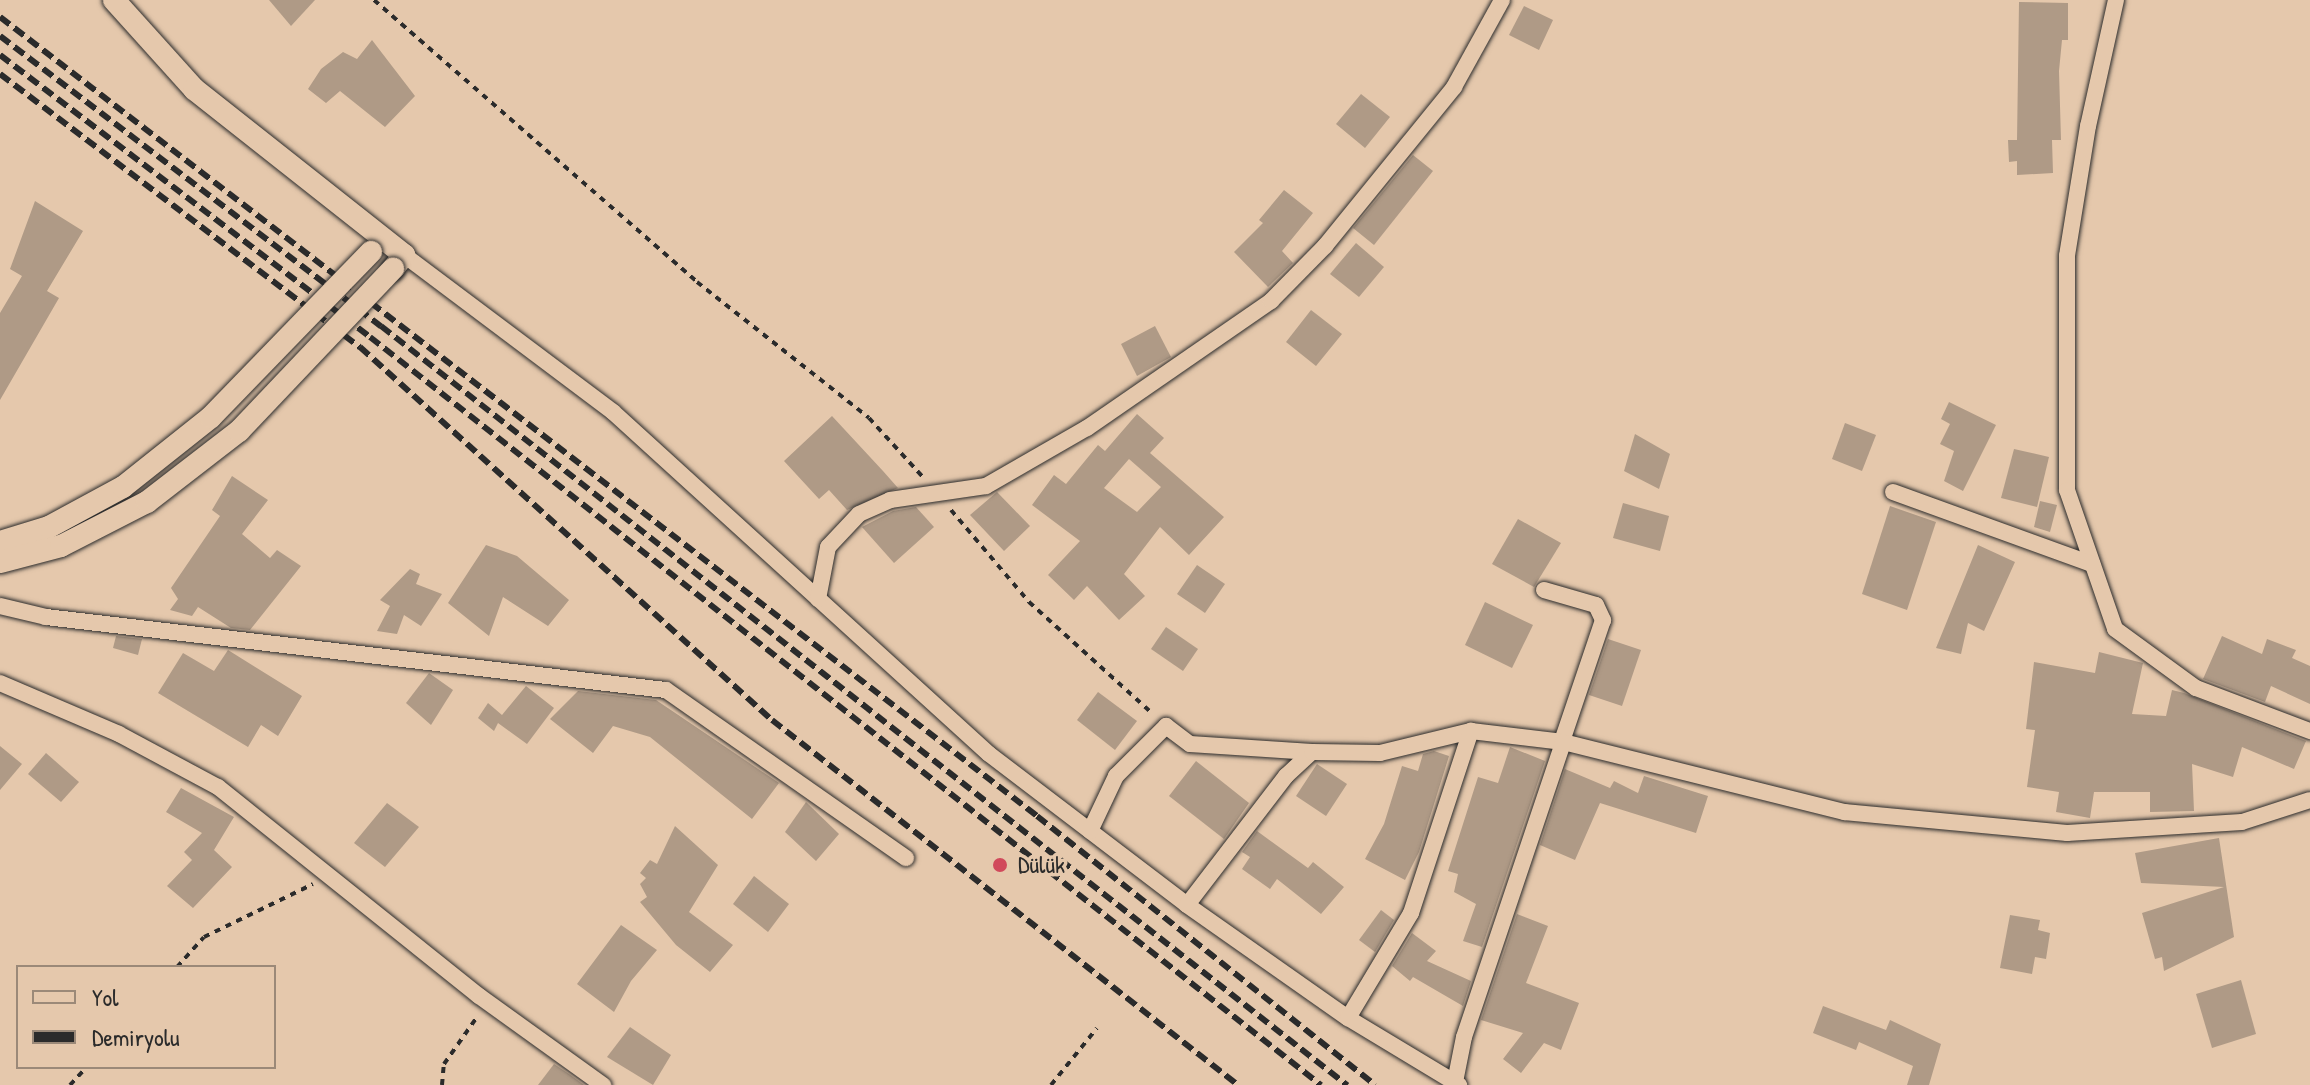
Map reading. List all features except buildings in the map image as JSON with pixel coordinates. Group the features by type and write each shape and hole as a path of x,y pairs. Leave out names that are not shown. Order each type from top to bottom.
{"street":[{"path":"114,0 194,89 398,262 613,412 989,754 1187,905 1348,1018 1457,1084 1464,1037 1603,620 1596,605 1544,590"},
{"path":"818,599 828,547 859,514 890,500 986,486 1052,450 1271,301 1325,246 1454,87 1502,0"},
{"path":"2116,0 2088,126 2067,256 2067,490 2115,629 2158,665 2209,694 2310,731"},
{"path":"0,542 49,527 134,479 211,417 377,245"},
{"path":"0,562 61,546 147,502 239,431 398,262"},
{"path":"1893,492 2092,564"},
{"path":"0,606 62,619 666,690 906,858"},
{"path":"0,683 119,734 218,787 487,1002 603,1085"},
{"path":"1090,831 1116,776 1166,726 1190,744 1312,752 1380,753 1471,731 1562,743 1844,812 2067,833 2242,822 2310,800"},
{"path":"1348,1018 1411,913 1471,731"},
{"path":"1187,905 1286,776 1312,752"}],"path":[{"path":"374,0 697,282 869,418 1029,602 1166,726"},
{"path":"179,965 204,937 330,876"},
{"path":"442,1085 444,1064 487,1002"},
{"path":"1051,1085 1097,1028"},
{"path":"70,1085 85,1069"}],"railway":[{"path":"0,17 1037,816 1375,1085"},
{"path":"0,36 381,326 1347,1085"},
{"path":"0,55 370,337 1321,1085"},
{"path":"0,74 360,347 772,720 1238,1085"}],"place":[{"name":"Dülük","path":"1000,865"}]}
